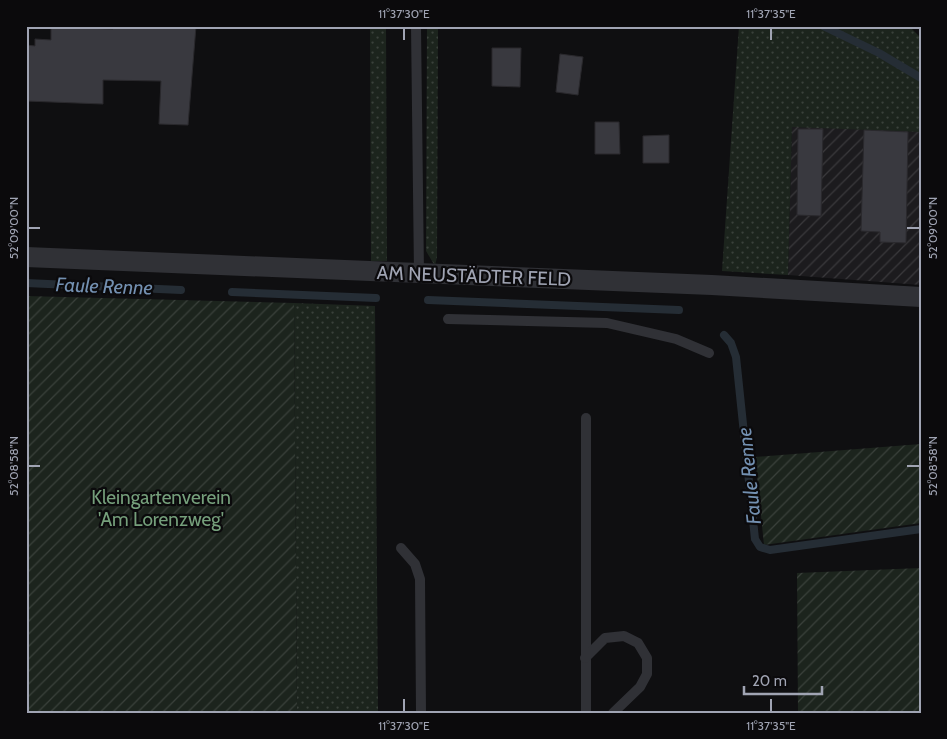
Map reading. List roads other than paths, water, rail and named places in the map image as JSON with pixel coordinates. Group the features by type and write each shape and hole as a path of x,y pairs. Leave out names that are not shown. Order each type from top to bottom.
{"street":[{"name":"AM NEUSTÄDTER FELD","path":"26,257 712,285 921,298"}],"lane":[{"path":"416,26 419,274"},
{"path":"448,319 607,323 676,339 709,353"},
{"path":"586,418 586,713"},
{"path":"402,548 416,564 420,579 421,713"},
{"path":"585,658 605,638 624,636 638,643 647,658 647,674 640,686 613,713"}],"waterway":[{"path":"823,26 879,53 921,78"},
{"name":"Faule Renne","path":"26,283 181,290"},
{"name":"Faule Renne","path":"232,292 376,298"},
{"name":"Faule Renne","path":"428,300 679,310"},
{"name":"Faule Renne","path":"724,335 731,343 736,357 755,539 760,547 770,550 921,529"}],"park label":[{"name":"Kleingartenverein 'Am Lorenzweg'","path":"161,508"}]}
